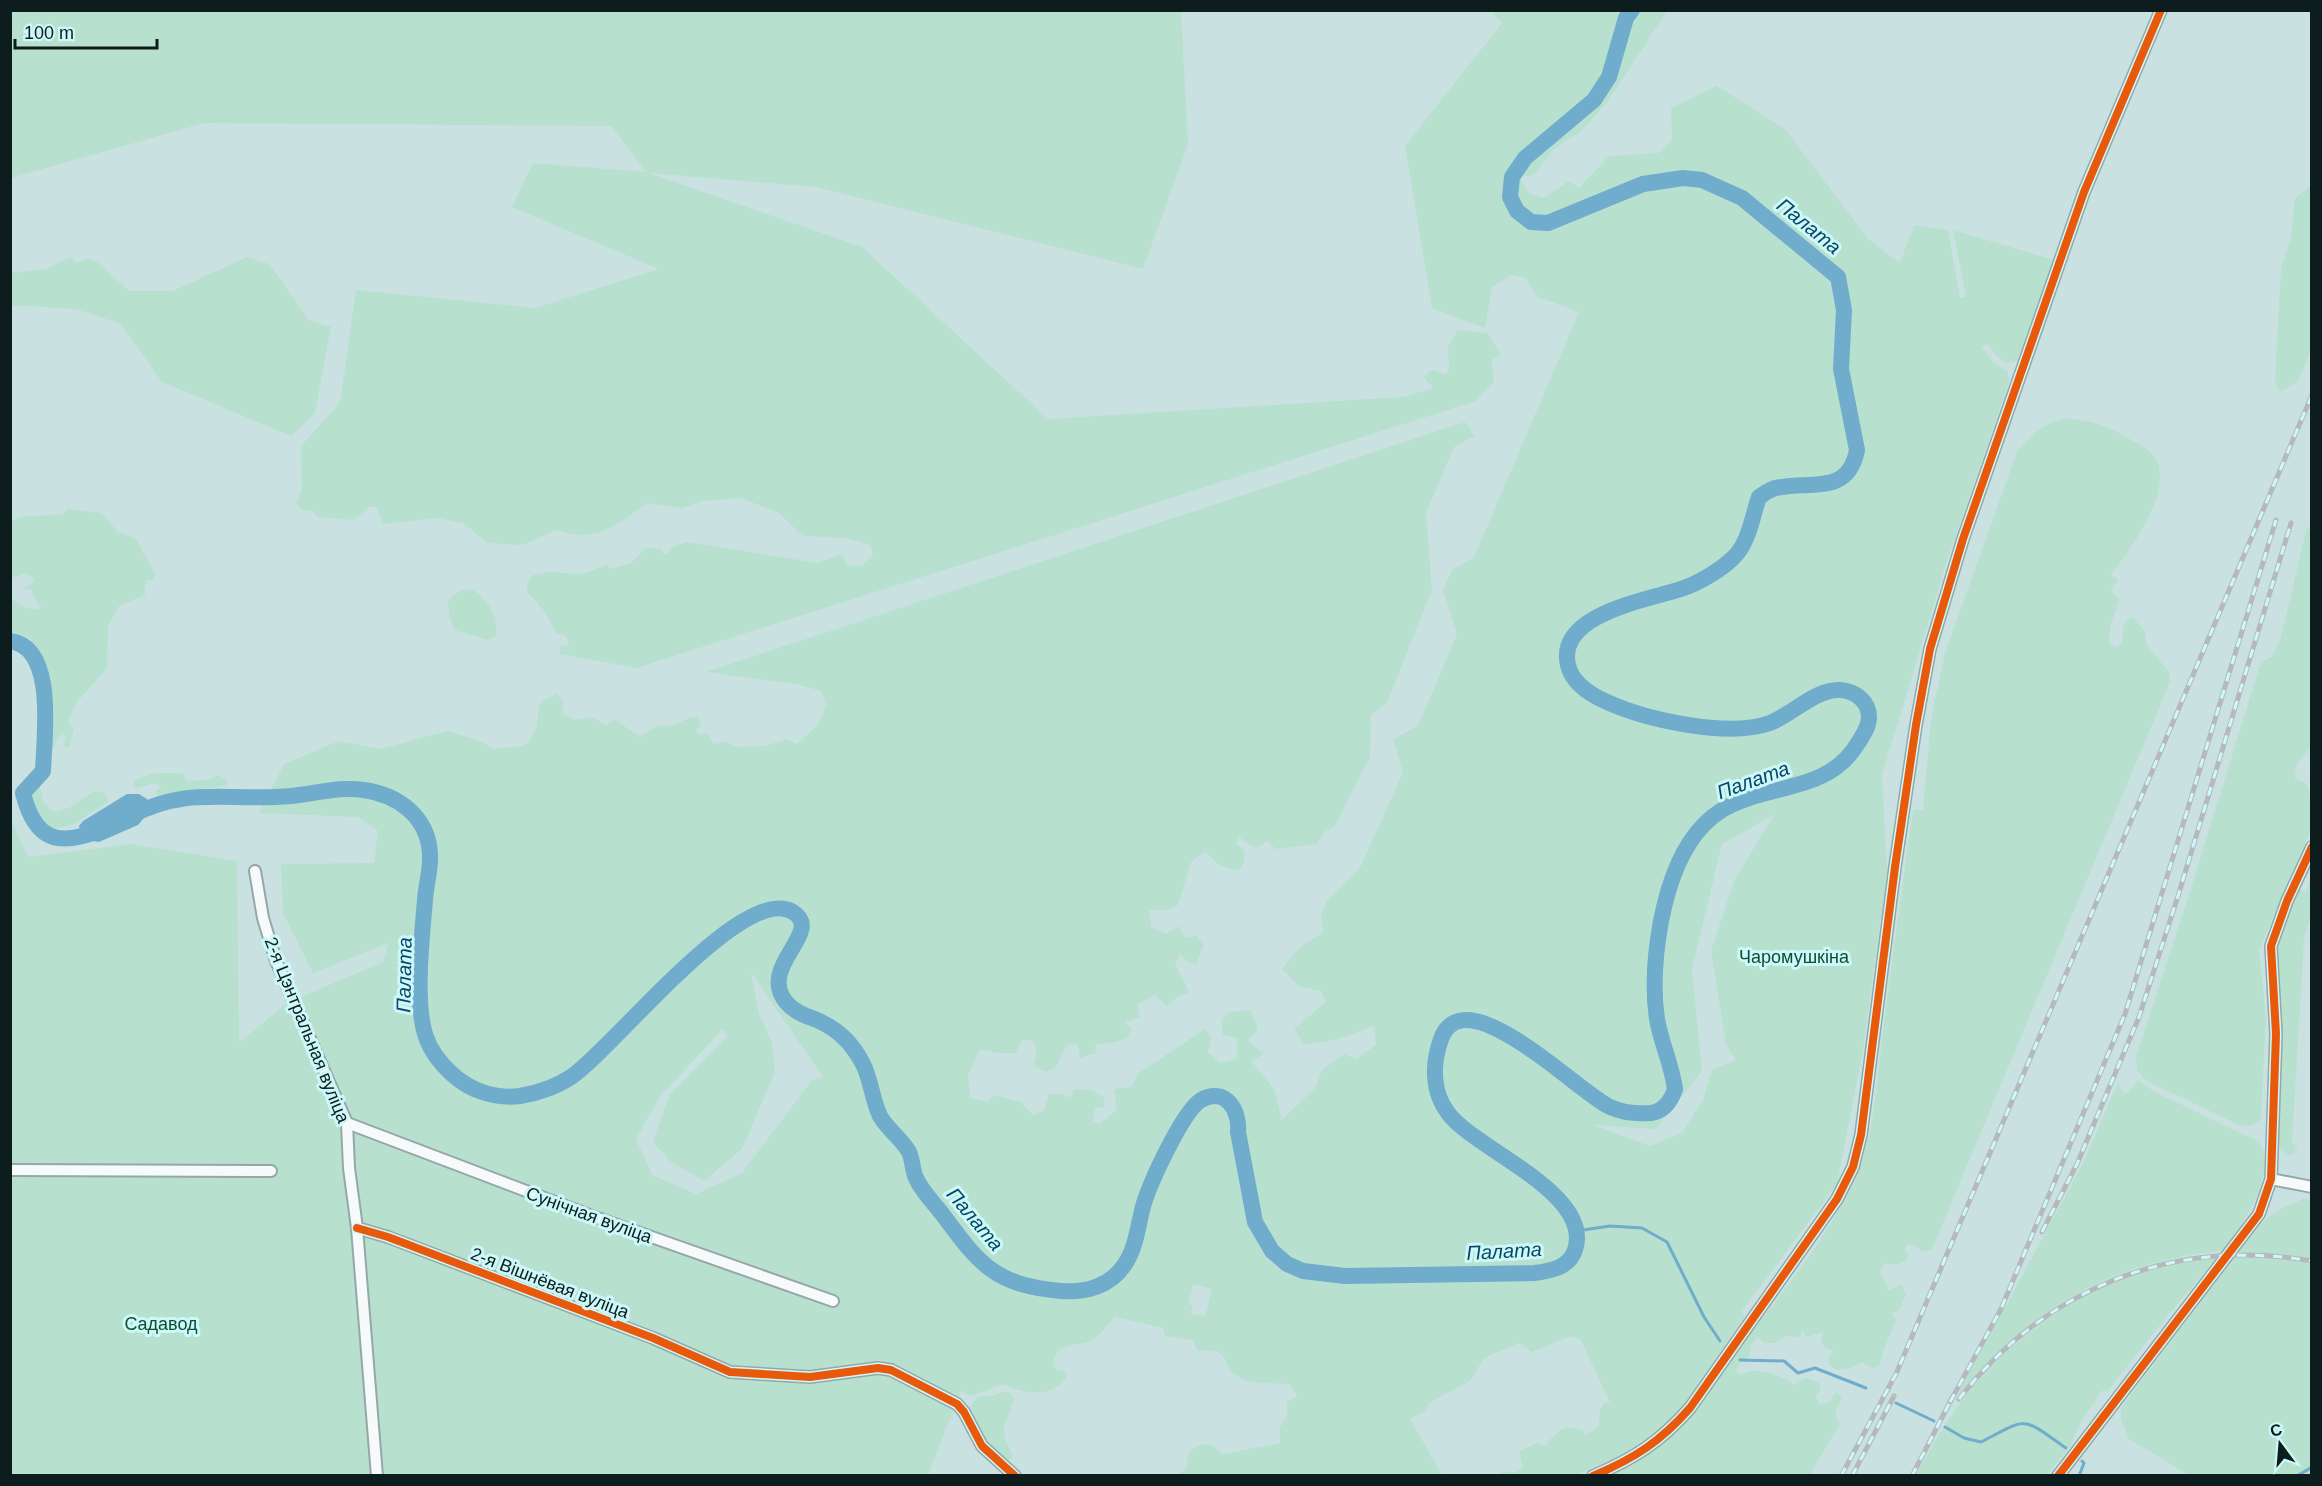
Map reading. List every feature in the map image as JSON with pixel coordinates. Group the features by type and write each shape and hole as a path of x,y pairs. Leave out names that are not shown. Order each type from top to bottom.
{"street":[{"path":"1593,1476 1645,1451 1668,1433 1690,1408 1837,1199 1853,1167 1861,1135 1916,725 1930,649 1964,539 2084,192 2161,10"},
{"path":"2058,1476 2259,1214 2271,1179 2276,1035 2271,946 2287,901 2312,847"},
{"name":"2-я Цэнтральная вуліца","path":"255,871 263,918 276,961 347,1123 349,1168 357,1228 377,1476"},
{"name":"Сунічная вуліца","path":"347,1123 634,1232 832,1301"},
{"path":"10,1170 271,1172"},
{"path":"2271,1179 2312,1187"},
{"name":"2-я Вішнёвая вуліца","path":"357,1228 388,1237 653,1338 730,1372 810,1377 861,1369 891,1370 957,1404 964,1412 982,1446 1015,1476"}],"green space":[{"path":"11,10 1181,11 1188,144 1143,269 815,187 649,173 862,247 1048,419 1403,397 1432,389 1432,384 1427,382 1424,376 1432,370 1445,374 1449,370 1448,346 1458,330 1487,333 1501,354 1492,360 1494,382 1476,401 636,668 560,654 559,646 569,645 566,636 556,633 545,612 528,593 526,585 533,575 549,572 582,574 607,565 611,569 631,563 645,548 661,549 665,555 674,546 688,542 818,563 840,554 844,557 846,565 861,566 873,555 870,545 846,538 803,536 779,513 741,498 703,501 682,508 647,503 605,530 583,535 557,530 522,545 487,543 465,524 438,518 382,524 377,507 369,507 354,520 317,517 312,510 304,511 296,503 302,490 301,446 340,403 356,290 535,308 659,269 512,207 533,163 646,172 611,126 204,123 11,178"},
{"path":"1491,11 1667,11 1606,104 1581,131 1554,149 1534,175 1519,177 1529,193 1543,198 1569,181 1579,188 1609,156 1659,153 1672,139 1671,108 1717,86 1785,129 1867,238 1900,263 1914,225 1948,230 1960,298 1966,297 1953,230 2054,260 2020,358 2015,362 2006,362 1998,357 1987,344 1982,347 1994,363 2007,371 2010,380 1947,561 1882,775 1887,873 1863,1050 1837,1184 1742,1311 1745,1317 1685,1404 1665,1427 1635,1449 1576,1475 1497,1475 1507,1471 1514,1473 1523,1468 1519,1451 1537,1443 1546,1447 1550,1439 1564,1428 1582,1429 1586,1435 1598,1427 1600,1409 1605,1402 1610,1403 1581,1340 1571,1336 1532,1352 1519,1343 1484,1358 1470,1381 1429,1403 1426,1410 1410,1419 1442,1475 1177,1476 1186,1469 1189,1454 1199,1446 1210,1444 1223,1454 1280,1443 1280,1427 1287,1417 1287,1402 1297,1396 1290,1384 1258,1383 1241,1378 1229,1368 1222,1354 1209,1350 1198,1351 1193,1340 1165,1336 1163,1328 1115,1317 1090,1341 1066,1347 1057,1352 1053,1365 1057,1370 1065,1371 1067,1376 1054,1388 1029,1392 1004,1384 970,1396 961,1391 928,1475 11,1475 10,817 28,857 131,844 237,861 239,1043 287,1003 383,962 389,943 313,973 283,913 281,864 374,863 378,831 358,817 259,813 284,764 339,741 380,749 448,731 477,740 494,749 523,746 530,742 536,729 540,704 557,694 563,701 563,714 575,720 591,717 606,725 614,719 640,737 658,725 671,726 691,717 698,717 701,723 696,731 698,734 707,733 714,744 727,742 736,747 765,746 787,739 797,744 819,724 826,704 821,691 796,684 706,672 1465,422 1475,436 1454,447 1426,513 1432,590 1387,703 1371,715 1370,757 1334,827 1324,832 1317,844 1276,849 1267,841 1256,849 1239,837 1236,844 1244,851 1244,862 1239,870 1220,865 1206,851 1191,862 1178,905 1168,910 1149,910 1151,927 1166,934 1179,926 1185,937 1197,936 1204,945 1196,964 1188,962 1180,954 1175,964 1189,992 1177,997 1167,1006 1155,995 1137,1004 1140,1017 1125,1022 1131,1028 1128,1037 1116,1042 1095,1045 1096,1053 1080,1058 1077,1043 1066,1045 1056,1067 1045,1072 1033,1065 1037,1052 1033,1040 1023,1040 1015,1053 996,1053 980,1049 968,1075 970,1098 987,1102 994,1095 1021,1102 1033,1115 1044,1110 1049,1094 1062,1094 1070,1098 1074,1089 1093,1090 1104,1098 1104,1107 1095,1108 1093,1122 1099,1124 1117,1110 1114,1089 1131,1087 1139,1073 1205,1029 1211,1037 1208,1052 1220,1063 1237,1059 1237,1038 1223,1035 1222,1019 1229,1012 1251,1010 1258,1030 1248,1041 1264,1054 1251,1061 1274,1089 1282,1120 1315,1088 1322,1070 1344,1054 1356,1059 1376,1045 1374,1026 1338,1039 1305,1045 1294,1029 1326,1002 1321,991 1300,987 1282,969 1298,949 1323,932 1321,914 1327,901 1359,870 1403,772 1393,739 1418,726 1457,634 1443,590 1452,570 1474,557 1579,312 1538,297 1525,278 1511,275 1492,287 1485,328 1432,308 1405,146 1502,23","holes":["1774,815 1734,881 1711,951 1726,1044 1736,1060 1712,1070 1703,1100 1682,1133 1650,1146 1593,1125 1656,1129 1702,1071 1692,969 1722,844","751,972 823,1077 812,1080 742,1173 696,1194 652,1175 636,1139 661,1095 723,1029 727,1036 669,1096 653,1142 671,1162 704,1181 742,1149 775,1072 772,1043 759,1014","1193,1284 1212,1289 1205,1317 1191,1314 1193,1306 1188,1304"]},
{"path":"2311,186 2311,351 2298,382 2279,392 2275,380 2281,268 2291,239 2295,198"},
{"path":"70,257 77,263 87,258 97,262 129,291 173,291 247,257 269,264 310,321 331,327 315,413 291,436 162,382 121,324 76,309 11,305 11,273 46,269"},
{"path":"2064,418 2105,426 2144,448 2157,461 2160,475 2154,506 2128,552 2110,576 2116,577 2118,582 2113,585 2111,592 2119,599 2109,639 2110,645 2116,647 2122,643 2124,625 2132,617 2145,631 2146,644 2169,672 2170,682 1932,1249 1925,1252 1914,1245 1907,1245 1905,1250 1909,1255 1906,1261 1896,1265 1884,1263 1880,1271 1888,1290 1901,1285 1906,1294 1900,1309 1892,1314 1896,1320 1880,1365 1872,1368 1862,1362 1850,1368 1836,1370 1829,1365 1828,1359 1834,1351 1825,1348 1821,1341 1823,1332 1806,1337 1803,1331 1799,1337 1786,1336 1776,1343 1764,1343 1758,1337 1751,1345 1749,1358 1744,1359 1735,1371 1741,1375 1746,1372 1760,1371 1795,1385 1805,1378 1818,1382 1821,1390 1816,1396 1819,1405 1829,1402 1836,1392 1842,1397 1835,1412 1840,1425 1809,1475 1613,1475 1635,1464 1654,1450 1671,1436 1701,1403 1836,1216 1859,1168 1868,1138 1874,1105 1913,810 1923,810 1931,719 1945,653 2017,452 2038,431"},
{"path":"67,509 101,513 118,532 135,538 155,573 153,580 145,581 145,595 119,606 108,626 107,668 75,704 68,722 74,729 69,748 64,746 66,735 61,732 38,780 36,732 46,675 30,638 11,634 11,599 26,608 39,610 41,607 35,600 31,589 25,590 23,587 32,584 34,579 27,573 11,578 11,522 20,517 63,514"},
{"path":"2307,527 2312,531 2312,747 2299,761 2295,779 2306,783 2311,798 2311,830 2259,950 2266,1018 2261,1118 2254,1124 2243,1126 2145,1080 2137,1070 2136,1057 2261,662 2272,657 2280,641"},
{"path":"472,589 488,604 496,622 495,637 488,640 455,630 449,616 448,600 461,590"},
{"path":"155,773 183,773 186,781 209,780 218,775 227,780 227,785 158,797 155,792 161,786 154,783 137,788 133,785 135,780"},
{"path":"40,786 43,802 54,812 69,808 94,791 105,793 109,801 72,825 49,830 40,822 33,809 32,792"},
{"path":"2311,878 2311,916 2304,938 2292,1143 2298,1146 2293,1154 2288,1155 2280,1147 2279,1142 2282,1034 2276,946 2299,888 2306,892"},
{"path":"2138,1080 2153,1091 2259,1142 2264,1155 2264,1170 2261,1185 2248,1214 2223,1251 2182,1256 2144,1266 2107,1279 2073,1296 2010,1341 1955,1400 2082,1165 2118,1083 2124,1094 2129,1092"},
{"path":"2304,1199 2311,1200 2311,1259 2242,1253 2240,1250 2267,1218 2292,1203"},
{"path":"2235,1257 2289,1260 2311,1264 2311,1474 2189,1475 2129,1439 2121,1419 2121,1410 2126,1401"},
{"path":"2216,1259 2107,1392 2103,1390 2084,1416 2071,1445 2047,1475 1916,1475 1967,1394 2011,1348 2036,1328 2063,1309 2122,1279 2184,1262"},
{"path":"1003,1392 1010,1393 1014,1398 1004,1427 1005,1438 1013,1456 1007,1464 991,1451 967,1411 979,1396 993,1396"}],"water":[{"path":"127,794 139,794 147,799 149,812 138,825 99,842 81,839 79,826 83,821"}],"waterway":[{"name":"Палата","path":"130,816 152,806 191,798 291,796 346,789 377,793 400,803 409,810 424,829 430,854 420,970 420,1006 426,1037 437,1057 459,1080 493,1095 520,1096 553,1087 571,1077 712,944 743,921 771,909 793,912 801,920 801,929 779,976 779,989 786,1002 796,1011 832,1028 849,1043 866,1070 880,1116 909,1152 915,1175 922,1188 979,1259 1004,1278 1020,1284 1061,1291 1080,1291 1113,1278 1129,1257 1144,1203 1160,1164 1177,1132 1194,1107 1201,1100 1210,1096 1224,1098 1234,1109 1255,1222 1272,1251 1287,1264 1303,1271 1345,1276 1534,1273 1564,1265 1575,1250 1576,1229 1567,1210 1550,1191 1462,1127 1443,1105 1435,1078 1436,1058 1441,1039 1454,1023 1473,1021 1496,1029 1522,1044 1610,1107 1625,1112 1641,1113 1656,1112 1663,1108 1675,1089 1657,1019 1656,955 1664,907 1681,857 1703,826 1722,810 1758,795 1796,786 1830,771 1845,759 1858,743 1869,721 1867,706 1864,702 1851,692 1840,690 1822,693 1779,719 1753,727 1732,729 1688,725 1643,715 1607,702 1583,688 1570,671 1568,648 1576,633 1590,621 1628,604 1687,587 1715,572 1728,563 1743,545 1759,497 1776,488 1826,484 1836,481 1845,475 1852,465 1857,450 1841,369 1844,310 1838,277 1742,198 1702,180 1683,178 1643,184 1548,223 1531,222 1517,211 1510,197 1512,177 1525,158 1594,100 1609,77 1626,18 1632,10"},
{"name":"Палата","path":"10,641 25,647 35,659 41,676 44,696 43,771 23,793 28,809 34,821 50,836 72,838 101,830"},
{"path":"1576,1231 1610,1226 1642,1228 1667,1242 1704,1317 1720,1341"},
{"path":"1740,1360 1784,1361 1798,1373 1815,1368 1866,1388"},
{"path":"1896,1403 1934,1421"},
{"path":"1945,1427 1964,1438 1981,1442 2017,1424 2032,1425 2066,1448"},
{"path":"2079,1476 2084,1463 2082,1461"},
{"path":"2297,1476 2312,1467"}],"railway":[{"path":"1841,1476 1896,1374 2312,395"},
{"path":"1950,1402 2001,1309 2125,1014 2276,520"},
{"path":"2042,1232 2077,1164 2139,1017 2291,523"},
{"path":"1959,1399 1993,1360 2031,1327 2072,1300 2116,1279 2162,1265 2210,1257 2260,1255 2312,1261"},
{"path":"1852,1476 1894,1396"},
{"path":"1912,1476 1953,1396"}],"cycle path":[{"path":"1593,1476 1622,1463 1646,1448 1690,1408 1837,1199 1853,1167 1861,1135 1895,867 1930,649 1963,539 2084,192 2161,10"},
{"path":"2058,1476 2259,1214 2271,1179 2276,1034 2271,946 2287,901 2312,847"},
{"path":"357,1228 388,1237 653,1338 730,1372 810,1377 878,1368 891,1370 957,1404 964,1412 982,1446 1015,1476"}],"park label":[{"name":"Чаромушкіна","path":"1794,957"},
{"name":"Садавод","path":"161,1324"}]}
